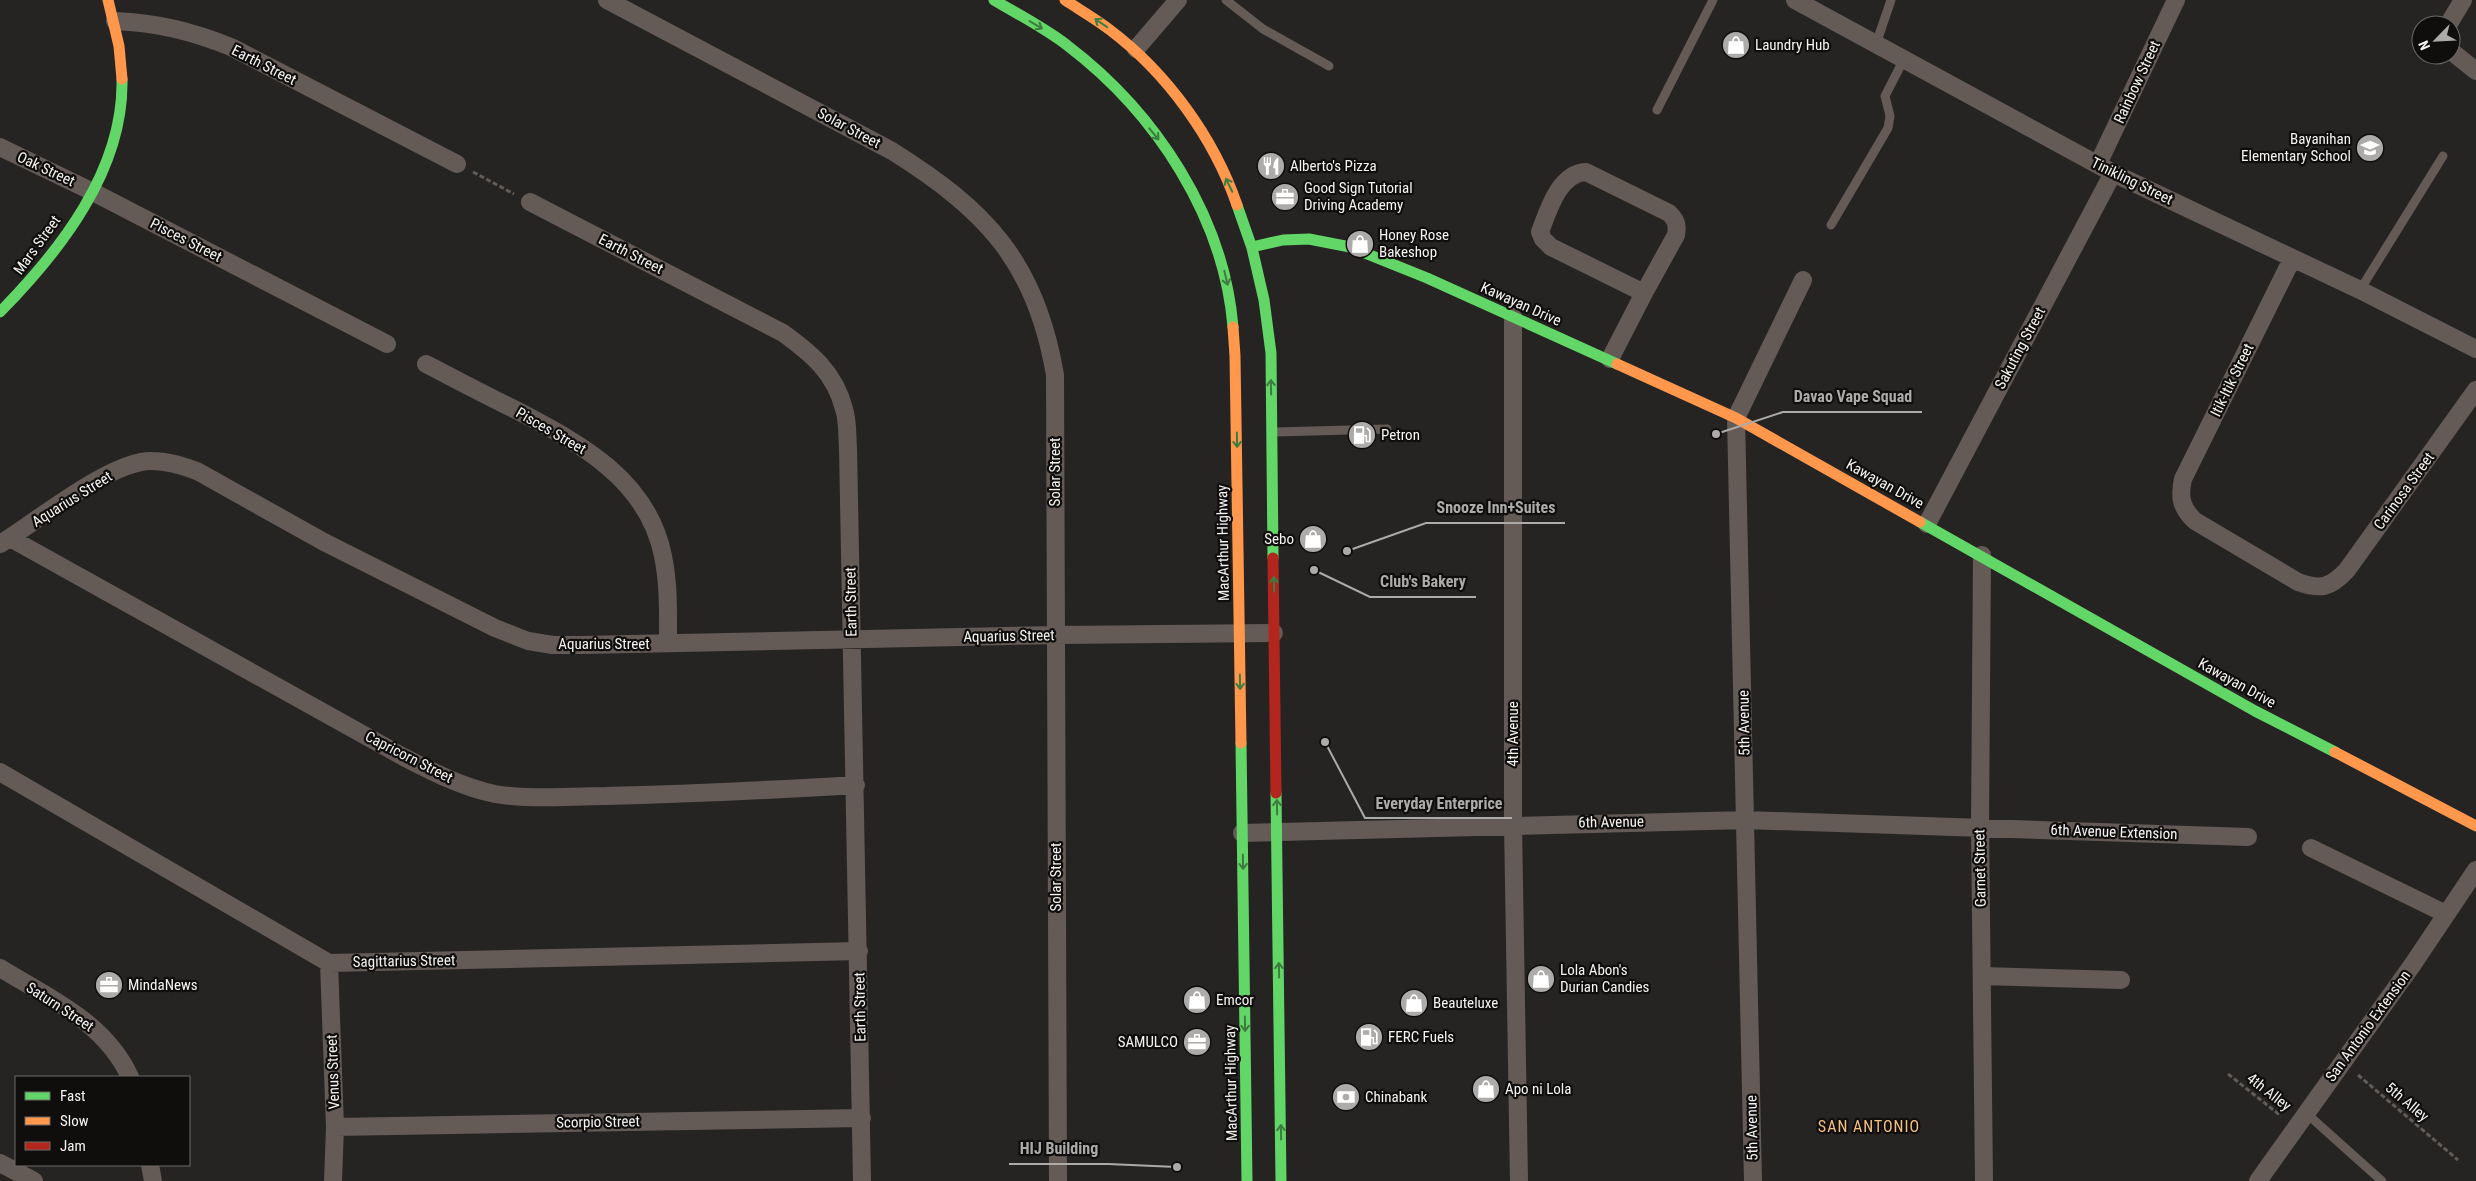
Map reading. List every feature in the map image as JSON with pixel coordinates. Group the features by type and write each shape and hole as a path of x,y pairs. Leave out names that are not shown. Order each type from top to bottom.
{"main road":[{"name":"Mars Street","path":"0,312 51,257 91,191 107,159 117,128 122,94 122,60 115,21 108,0"},
{"name":"MacArthur Highway","path":"994,0 1056,37 1115,87 1171,154 1193,191 1210,227 1221,258 1233,315 1247,1181"},
{"path":"1065,0 1104,24 1136,49 1184,105 1211,147 1233,194 1260,275 1269,329 1272,432 1281,1181"},
{"name":"Kawayan Drive","path":"1252,247 1296,239 1336,243 1427,278 1736,418 1982,555 2255,711 2473,818"}],"street":[{"name":"Solar Street","path":"607,0 900,155 929,174 957,196 987,224 1008,249 1029,283 1040,309 1050,343 1055,375 1058,1181"},
{"path":"1136,49 1178,0"},
{"name":"Tinikling Street","path":"1795,0 2105,168 2360,290 2476,349"},
{"name":"Rainbow Street","path":"2105,168 2176,0"},
{"path":"2454,15 2463,0"},
{"name":"Earth Street","path":"115,21 166,26 197,33 214,40 457,164"},
{"path":"2461,59 2476,71"},
{"name":"Oak Street","path":"0,147 91,191"},
{"name":"Sakuting Street","path":"1927,524 2105,168"},
{"path":"1610,360 1644,292 1676,235 1678,227 1669,213 1586,172 1573,174 1564,182 1550,207 1540,232 1543,239 1551,247 1644,292"},
{"name":"Pisces Street","path":"91,191 387,344"},
{"name":"Earth Street","path":"530,202 783,333 811,353 831,377 844,410 848,448 856,785 862,1181"},
{"name":"Itik-Itik Street","path":"2292,259 2183,479 2181,503 2186,513 2195,521 2298,582 2314,587 2326,586"},
{"name":"5th Avenue","path":"1753,1181 1736,418 1803,280"},
{"name":"4th Avenue","path":"1513,316 1514,824 1519,1181"},
{"name":"Pisces Street","path":"426,364 570,439 623,478 643,503 663,554 668,588 668,643"},
{"name":"Carinosa Street","path":"2326,586 2338,580 2347,570 2476,390"},
{"name":"Aquarius Street","path":"5,541 100,479 125,467 150,460 171,463 197,471 324,542 427,595 495,628 528,641 553,645 1055,635 1274,633"},
{"name":"Capricorn Street","path":"5,541 443,777 470,788 496,794 532,797 692,794 856,785"},
{"name":"Garnet Street","path":"1982,555 1980,827 1984,1181"},
{"path":"0,772 329,963"},
{"name":"6th Avenue","path":"1242,833 1514,824 1746,820 1980,827"},
{"name":"6th Avenue Extension","path":"1980,827 2248,837"},
{"path":"2311,848 2446,914"},
{"name":"San Antonio Extension","path":"2258,1181 2476,870"},
{"name":"Sagittarius Street","path":"329,963 859,951"},
{"name":"Venus Street","path":"329,963 335,1127 333,1181"},
{"name":"Saturn Street","path":"0,968 83,1019 103,1036 123,1063 130,1076"},
{"path":"1982,976 2120,980"},
{"name":"Scorpio Street","path":"335,1127 862,1118"},
{"path":"0,1163 34,1181"},
{"path":"150,1166 153,1181"}],"lane":[{"path":"1226,0 1263,28 1329,66"},
{"path":"1657,110 1713,0"},
{"path":"1876,44 1891,0"},
{"path":"1832,225 1888,128 1890,116 1885,96 1904,59"},
{"path":"2360,290 2443,156"},
{"path":"1272,432 1387,429"},
{"path":"2301,1120 2382,1181"}],"path":[{"path":"457,164 530,202"},
{"name":"5th Alley","path":"2342,1061 2458,1160"},
{"name":"4th Alley","path":"2228,1074 2301,1120"}],"traffic: fast":[{"path":"994,0 1041,27 1068,46 1100,73 1130,103 1157,135 1180,170 1200,207 1216,246 1227,286 1233,327"},
{"path":"0,312 45,263 84,207 100,177 112,145 120,113 122,79"},
{"path":"1237,205 1252,248 1264,300 1271,353 1273,558"},
{"path":"1252,247 1283,240 1309,239 1350,247 1427,278 1617,364"},
{"path":"1920,522 2255,711 2335,752"},
{"path":"1241,743 1247,1181"},
{"path":"1276,793 1281,1181"}],"traffic: slow":[{"path":"108,0 119,46 122,79"},
{"path":"1065,0 1105,26 1131,47 1169,87 1202,132 1227,180 1237,205"},
{"path":"1233,327 1241,743"},
{"path":"1617,364 1736,418 1920,522"},
{"path":"2335,752 2476,826"}],"traffic: jam":[{"path":"1273,558 1276,793"}],"place":[{"name":"Laundry Hub","path":"1736,45"},
{"name":"Bayanihan Elementary School","path":"2370,148"},
{"name":"Alberto's Pizza","path":"1271,166"},
{"name":"Good Sign Tutorial Driving Academy","path":"1285,197"},
{"name":"Honey Rose Bakeshop","path":"1360,244"},
{"name":"Davao Vape Squad","path":"1716,434"},
{"name":"Petron","path":"1362,435"},
{"name":"Sebo","path":"1313,539"},
{"name":"Snooze Inn+Suites","path":"1347,551"},
{"name":"Club's Bakery","path":"1314,570"},
{"name":"Everyday Enterprice","path":"1325,742"},
{"name":"Lola Abon's Durian Candies","path":"1541,979"},
{"name":"MindaNews","path":"109,985"},
{"name":"Emcor","path":"1197,1000"},
{"name":"Beauteluxe","path":"1414,1003"},
{"name":"FERC Fuels","path":"1369,1037"},
{"name":"SAMULCO","path":"1197,1042"},
{"name":"Apo ni Lola","path":"1486,1089"},
{"name":"Chinabank","path":"1346,1097"},
{"name":"HIJ Building","path":"1177,1167"}],"district":[{"name":"SAN ANTONIO","path":"1869,1126"}]}
